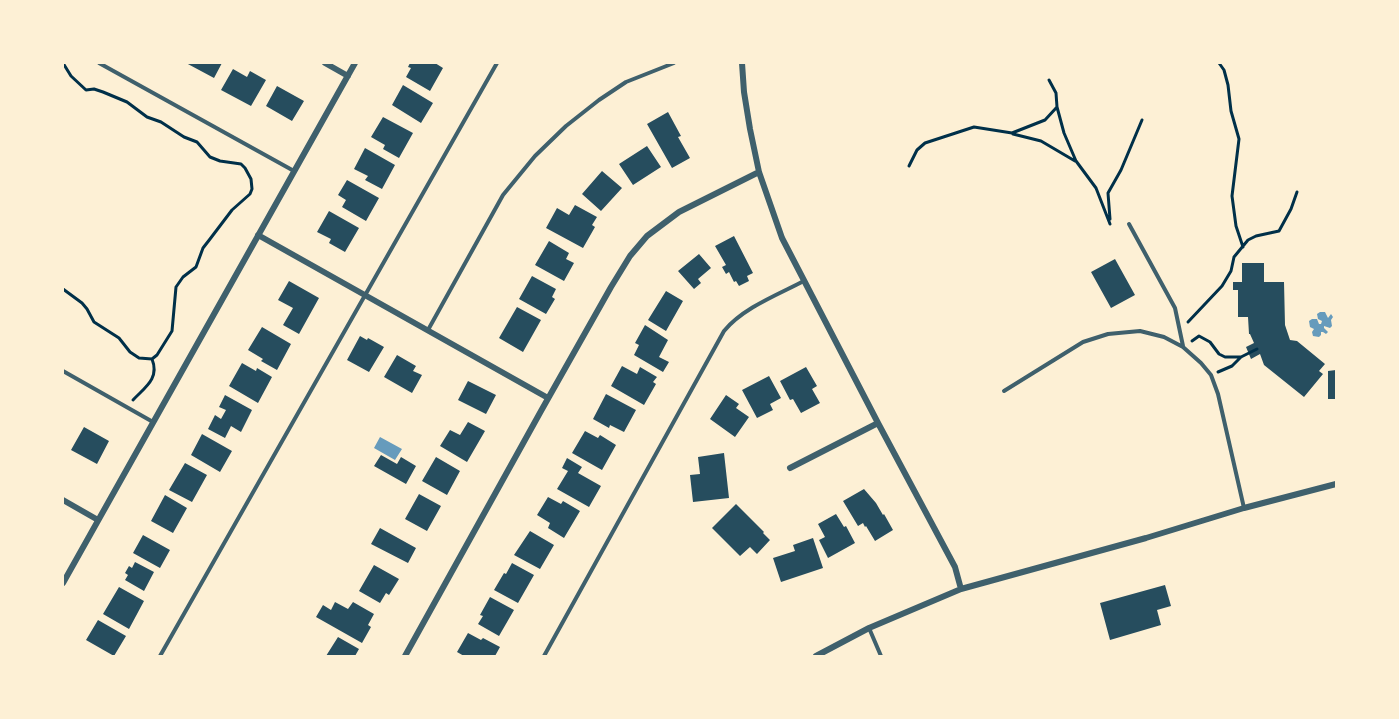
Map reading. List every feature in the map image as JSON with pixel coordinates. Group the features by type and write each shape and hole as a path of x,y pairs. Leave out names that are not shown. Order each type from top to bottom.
{"street":[{"path":"325,63 348,76"},
{"path":"63,583 355,63"},
{"path":"742,63 748,120 759,172 782,238 955,567 961,589"},
{"path":"405,656 630,256 647,237 679,212 759,172"},
{"path":"258,235 549,398"},
{"path":"790,468 878,423"},
{"path":"816,656 869,628 961,589 1336,484"},
{"path":"63,500 98,520"}],"lane":[{"path":"99,63 294,171"},
{"path":"160,656 497,63"},
{"path":"428,330 503,195 535,156 566,126 599,100 626,82 674,63"},
{"path":"1129,224 1175,308 1183,347"},
{"path":"543,656 724,331 732,321 744,313 804,282"},
{"path":"1004,391 1083,342 1108,334 1140,331 1164,337 1183,347 1211,375 1218,394 1244,508"},
{"path":"63,371 153,422"},
{"path":"869,628 881,656"}],"path":[{"path":"63,63 71,76 86,90 94,89 127,102 147,117 161,122 184,138 197,142 210,157 241,164 251,179 252,185 250,194 232,210 203,248 196,267 183,277 176,287 172,331 152,359 139,358 130,352 119,338 94,322 82,303 63,289"},
{"path":"1219,63 1224,70 1228,85 1231,111 1239,139 1232,196 1236,226 1243,247"},
{"path":"1049,80 1056,93 1064,133 1076,161 1096,188 1110,224 1108,193 1121,170 1142,120"},
{"path":"1012,133 1045,120 1057,107"},
{"path":"909,166 917,150 925,143 974,127 1012,133 1041,141 1076,161"},
{"path":"1180,330 1222,286 1231,271 1234,257 1248,240 1279,231 1297,192"},
{"path":"1183,347 1199,336 1210,342 1219,354 1226,357 1241,357"},
{"path":"1211,375 1232,366 1241,357 1257,349"},
{"path":"135,365 139,358"},
{"path":"129,408 135,397 151,382 154,372 152,359"}],"water":[{"path":"1325,312 1328,318 1331,314 1333,317 1330,328 1324,326 1328,332 1326,334 1321,332 1319,337 1313,336 1314,329 1310,327 1309,321 1317,319 1321,324 1322,321 1318,319 1317,314"},
{"path":"380,437 402,449 395,460 374,448"}],"building":[{"path":"186,63 222,63 214,78"},
{"path":"410,63 435,63 443,68 430,91 406,77 411,68 408,67"},
{"path":"233,69 247,77 250,71 266,80 251,106 221,90"},
{"path":"403,85 433,103 421,123 392,105"},
{"path":"277,86 304,101 292,121 266,106"},
{"path":"668,112 690,158 672,168 647,124"},
{"path":"383,117 413,133 399,158 383,149 385,145 371,137"},
{"path":"647,146 661,167 633,185 619,164"},
{"path":"365,148 395,165 382,189 365,180 368,176 354,169"},
{"path":"602,171 622,188 601,211 582,194"},
{"path":"347,180 379,198 366,221 342,207 346,200 338,195"},
{"path":"575,205 597,217 592,225 595,227 583,248 546,228 557,208 569,215"},
{"path":"329,211 359,228 345,252 329,243 331,239 317,232"},
{"path":"734,236 753,273 747,276 749,281 739,286 729,272 726,274 722,267 726,265 715,246"},
{"path":"549,241 569,253 566,259 574,263 564,281 535,265"},
{"path":"699,254 711,268 698,279 701,283 694,289 678,271"},
{"path":"1115,259 1135,295 1111,308 1091,272"},
{"path":"1242,263 1264,263 1264,282 1284,282 1285,325 1290,340 1297,341 1325,364 1319,371 1323,374 1304,397 1264,365 1260,354 1251,359 1246,347 1254,343 1249,334 1248,317 1238,317 1238,290 1233,290 1233,282 1242,282"},
{"path":"532,276 556,289 552,297 555,299 546,314 519,299"},
{"path":"289,281 319,298 299,334 283,325 293,308 278,300"},
{"path":"666,291 683,301 666,331 648,320"},
{"path":"517,307 541,320 523,352 499,338"},
{"path":"645,325 668,340 659,357 669,362 663,372 634,355 639,345 635,343"},
{"path":"262,327 291,344 277,370 248,350"},
{"path":"360,336 384,347 369,372 347,360"},
{"path":"397,355 416,366 413,371 422,375 412,393 384,377"},
{"path":"242,363 256,371 257,368 272,377 258,403 229,386"},
{"path":"622,366 637,374 640,367 657,377 653,382 656,384 644,405 611,386"},
{"path":"806,367 817,386 812,389 820,403 801,413 793,399 790,400 780,381"},
{"path":"1336,370 1336,399 1328,399 1328,371"},
{"path":"769,376 781,398 770,404 773,410 757,418 742,390"},
{"path":"468,381 496,395 486,414 458,400"},
{"path":"606,394 636,410 624,432 610,425 609,428 593,419"},
{"path":"225,395 252,410 241,432 231,426 225,438 208,429 215,415 221,419 226,410 219,407"},
{"path":"726,395 739,404 736,408 749,417 735,437 710,419"},
{"path":"468,422 485,431 467,462 440,446 450,430 460,435"},
{"path":"84,427 109,441 97,464 71,450"},
{"path":"585,431 598,438 600,435 616,445 602,470 572,453"},
{"path":"202,434 232,451 220,472 191,455"},
{"path":"724,453 729,498 693,502 690,475 700,474 698,457"},
{"path":"381,455 397,464 401,457 416,466 406,484 374,466"},
{"path":"436,457 460,471 447,495 422,481"},
{"path":"567,458 582,467 578,473 601,486 589,507 557,489 568,471 562,468"},
{"path":"185,463 207,475 192,502 169,490"},
{"path":"864,489 884,514 893,530 875,541 863,523 858,526 843,501"},
{"path":"419,494 441,506 427,531 405,519"},
{"path":"165,495 187,508 173,533 151,521"},
{"path":"548,497 561,504 563,501 580,511 564,538 548,528 550,523 537,515"},
{"path":"736,504 770,540 757,554 750,547 740,556 712,528"},
{"path":"836,514 855,543 828,558 819,540 825,537 818,524"},
{"path":"380,528 416,548 408,563 371,544"},
{"path":"530,531 554,545 540,569 514,555"},
{"path":"143,535 170,550 160,568 133,553"},
{"path":"813,538 823,568 781,582 773,558 795,551 793,545"},
{"path":"135,562 154,572 144,591 125,580 128,575 125,573 129,566 132,568"},
{"path":"512,563 534,575 518,603 494,590"},
{"path":"374,565 399,579 389,595 386,593 380,603 359,591"},
{"path":"1165,585 1171,606 1157,610 1161,625 1110,640 1100,603"},
{"path":"119,587 144,601 129,629 103,614"},
{"path":"490,597 514,610 499,636 478,624 483,616 480,615"},
{"path":"335,602 348,609 353,602 374,614 368,625 371,627 362,643 316,617 323,605 331,610"},
{"path":"98,620 126,636 114,656 86,640"},
{"path":"468,633 500,647 495,656 464,656 457,652"},
{"path":"338,637 359,649 355,656 326,656"}]}
